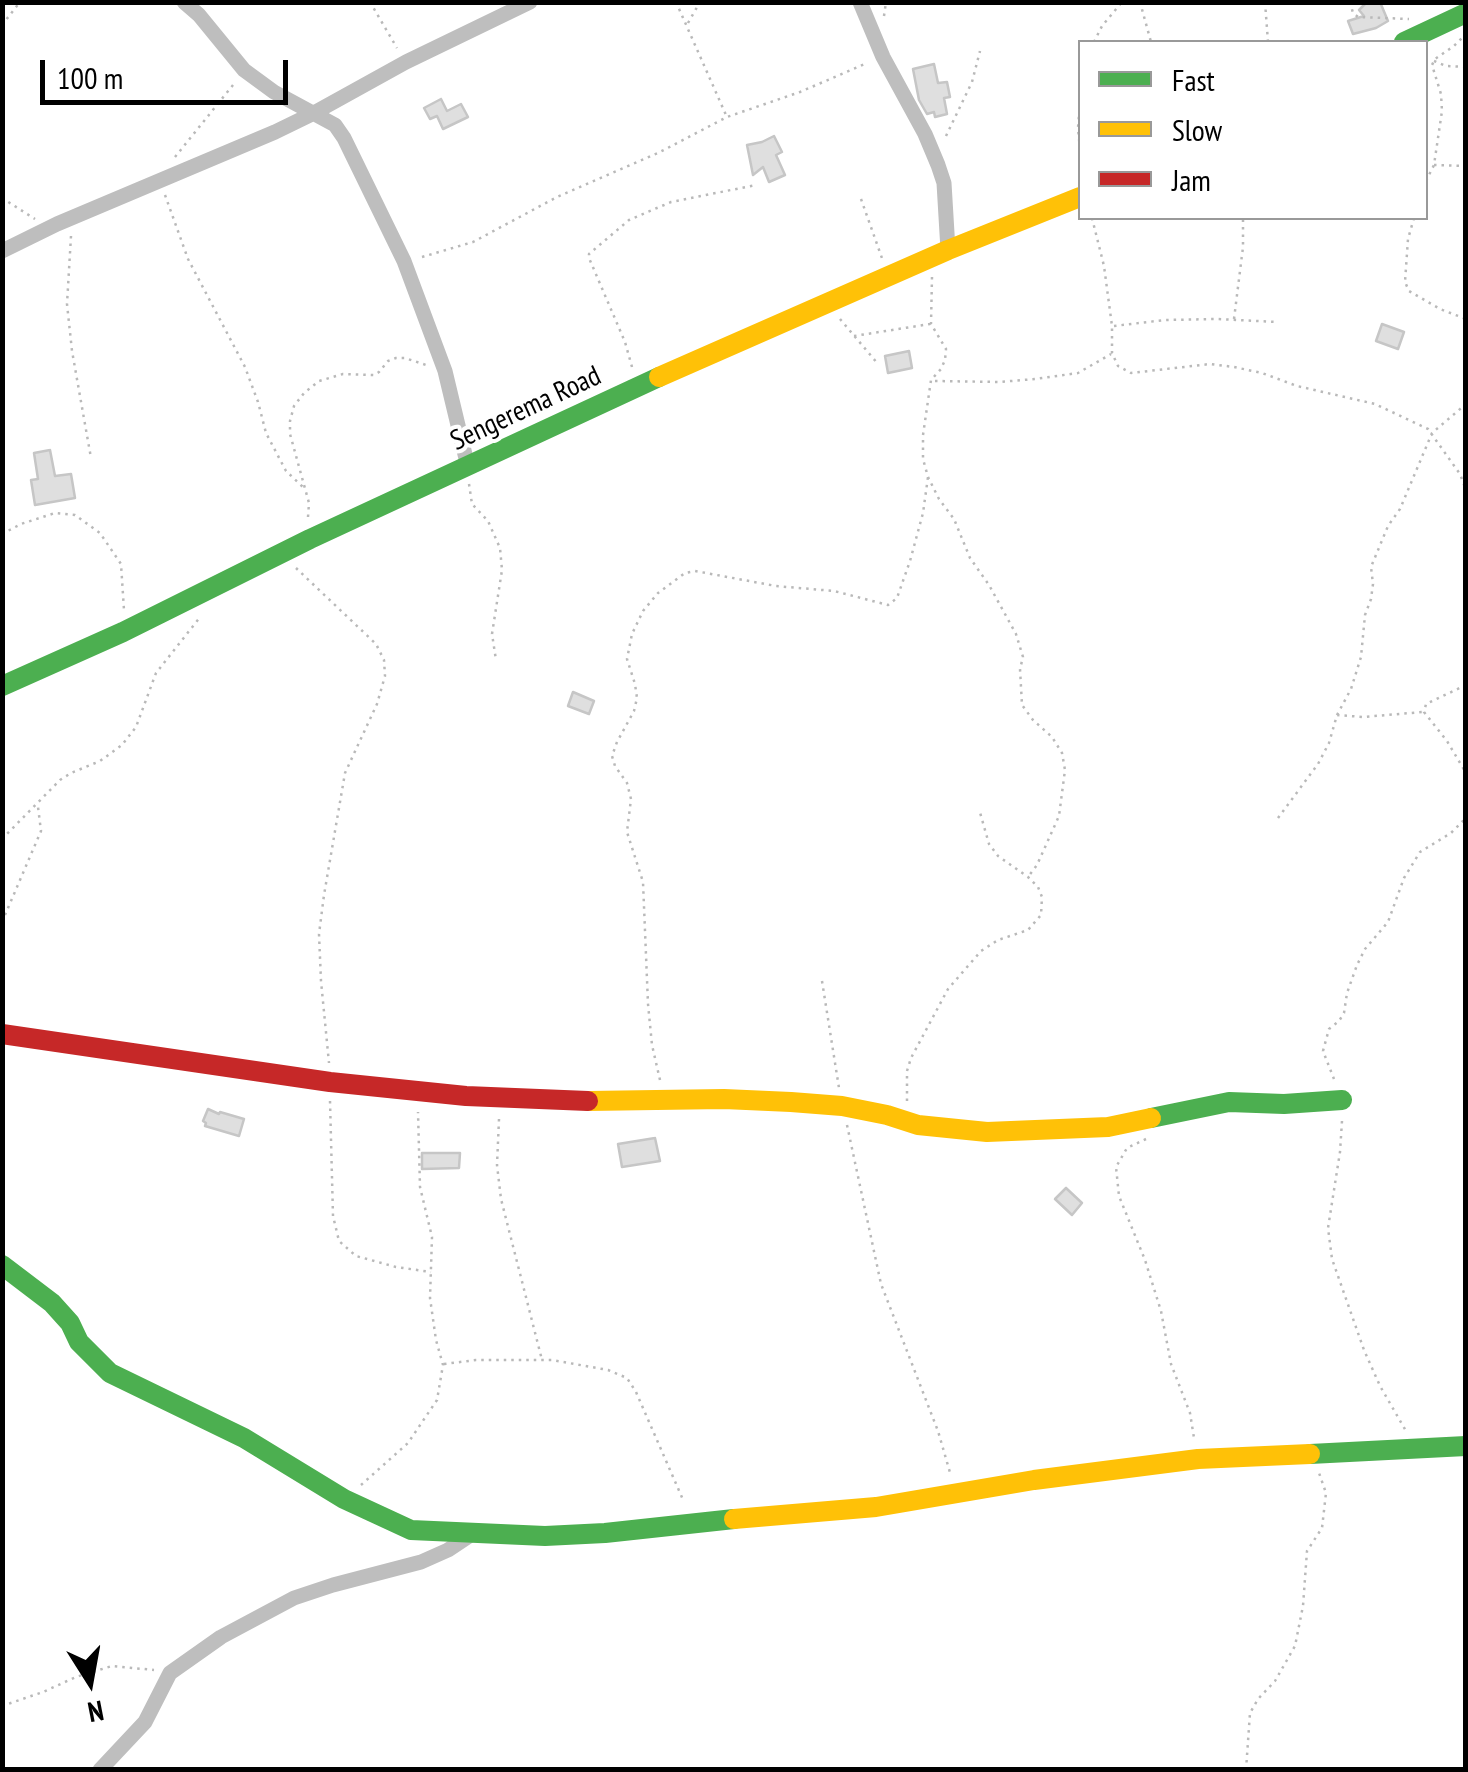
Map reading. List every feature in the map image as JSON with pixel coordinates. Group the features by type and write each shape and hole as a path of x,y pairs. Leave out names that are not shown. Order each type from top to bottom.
{"street":[{"path":"184,2 244,70 274,92 335,125 344,138 404,261 445,371 468,467"},
{"path":"2,251 312,114 406,62 530,2"},
{"path":"860,2 882,57 933,153 944,184 939,254"},
{"path":"1408,40 1466,12"},
{"name":"Sengerema Road","path":"2,686 637,387 827,302 1078,198"},
{"path":"2,1034 417,1091 563,1101 724,1099 842,1106 918,1124 986,1132 1108,1126 1229,1102 1342,1100"},
{"path":"2,1265 52,1303 70,1323 79,1342 110,1373 244,1438 344,1499 411,1530 545,1536 605,1533 876,1508 956,1492 1198,1459 1466,1446"},
{"path":"100,1770 145,1722 170,1673 221,1637 294,1598 421,1562 472,1534"}],"path":[{"path":"2,25 20,2"},
{"path":"370,2 406,62"},
{"path":"676,2 727,116"},
{"path":"687,25 700,2"},
{"path":"1095,40 1122,2"},
{"path":"1140,2 1150,40"},
{"path":"1265,2 1268,40"},
{"path":"1350,2 1358,17 1404,18 1433,28"},
{"path":"1466,34 1432,65 1442,111 1430,168 1466,166"},
{"path":"933,153 958,115 980,51"},
{"path":"404,261 473,242 557,197 700,133 727,116 800,92 882,57"},
{"path":"1434,61 1466,67"},
{"path":"244,70 197,127 160,181 188,259 244,367 266,433 286,471 305,489"},
{"path":"637,387 625,342 589,254 629,220 671,202 756,185"},
{"path":"2,198 34,218 63,221 72,351 91,458"},
{"path":"862,199 888,276"},
{"path":"1092,220 1104,266 1112,353 1118,366 1130,373 1210,364 1262,373 1297,386 1375,404 1428,428 1460,474 1466,490"},
{"path":"1234,320 1243,220"},
{"path":"1413,220 1405,282 1409,290 1466,319"},
{"path":"939,254 931,324 946,349 941,369 931,380 923,459 928,477 954,519 970,558 1016,634 1023,657 1022,705 1052,737 1062,753 1065,770 1058,816 1038,864 1028,877"},
{"path":"827,302 878,364"},
{"path":"1112,326 1165,320 1277,322"},
{"path":"854,336 931,324"},
{"path":"931,380 1035,379 1078,372 1112,353"},
{"path":"310,539 309,503 290,434 294,406 304,393 319,381 343,374 374,375 388,360 396,358 445,371"},
{"path":"1278,818 1318,764 1350,690 1361,657 1373,584 1371,567 1388,526 1400,509 1432,433 1466,404"},
{"path":"468,467 469,497 488,522 500,548 502,570 492,634 496,660"},
{"path":"664,1100 649,1018 643,882 627,832 631,800 627,782 612,756 637,698 627,659 632,634 643,611 658,593 685,573 695,571 776,586 834,591 888,605 897,598 910,562 924,513 928,477"},
{"path":"2,534 55,513 74,514 100,533 121,564 123,632"},
{"path":"281,553 376,644 384,660 385,676 378,704 345,772 319,934 330,1082 334,1216 339,1241 356,1256 430,1272"},
{"path":"2,839 71,773 100,761 122,744 136,727 156,673 204,611"},
{"path":"1424,712 1426,704 1466,686"},
{"path":"1337,715 1363,718 1424,712"},
{"path":"1424,712 1466,774"},
{"path":"2,922 41,831 37,804"},
{"path":"1416,1449 1364,1350 1332,1258 1328,1228 1340,1152 1342,1100 1323,1051 1329,1029 1344,1013 1357,965 1365,948 1388,922 1404,878 1420,852 1463,821 1466,808"},
{"path":"918,1124 906,1094 907,1071 948,988 981,951 998,940 1028,930 1041,915 1038,887 998,856 989,844 978,809"},
{"path":"822,981 842,1106 881,1284 938,1432 956,1492"},
{"path":"344,1499 408,1443 437,1400 443,1364 430,1298 432,1236 420,1188 417,1091"},
{"path":"500,1097 497,1164 502,1199 542,1360"},
{"path":"1176,1113 1157,1134 1127,1148 1116,1167 1119,1196 1161,1311 1171,1364 1190,1413 1198,1459"},
{"path":"443,1364 542,1360 608,1370 626,1378 636,1392 692,1522"},
{"path":"1246,1770 1250,1713 1295,1646 1307,1551 1322,1528 1326,1493 1313,1454"},
{"path":"2,1706 112,1666 170,1673"}],"building":[{"path":"1367,2 1380,2 1388,21 1353,34 1348,21 1364,16 1359,10"},
{"path":"934,64 938,83 947,82 950,97 944,98 947,114 935,117 934,112 927,114 919,100 913,69"},
{"path":"441,99 447,111 461,104 468,117 443,129 437,116 430,119 424,108"},
{"path":"774,136 782,152 776,155 785,175 769,182 763,167 753,175 747,145"},
{"path":"1382,324 1404,332 1398,349 1376,341"},
{"path":"909,351 912,368 888,373 885,356"},
{"path":"50,450 55,476 71,474 75,498 35,505 31,480 38,479 34,453"},
{"path":"573,692 594,701 589,714 568,706"},
{"path":"208,1109 244,1119 239,1136 205,1126"},
{"path":"655,1138 660,1161 622,1167 618,1144"},
{"path":"422,1153 460,1153 459,1168 422,1169"},
{"path":"1066,1188 1082,1203 1072,1215 1055,1199"}],"traffic: fast":[{"path":"1408,40 1466,13"},
{"path":"2,686 659,377"},
{"path":"1151,1118 1229,1102 1342,1100"},
{"path":"2,1265 52,1303 70,1323 79,1342 110,1373 244,1438 344,1499 411,1530 545,1536 734,1519"},
{"path":"1310,1454 1466,1446"}],"traffic: slow":[{"path":"659,377 948,250 1078,198"},
{"path":"588,1101 791,1102 842,1106 918,1125 987,1132 1108,1127 1151,1118"},
{"path":"734,1519 876,1507 1034,1480 1198,1459 1310,1454"}],"traffic: jam":[{"path":"2,1034 330,1082 466,1096 588,1101"}]}
